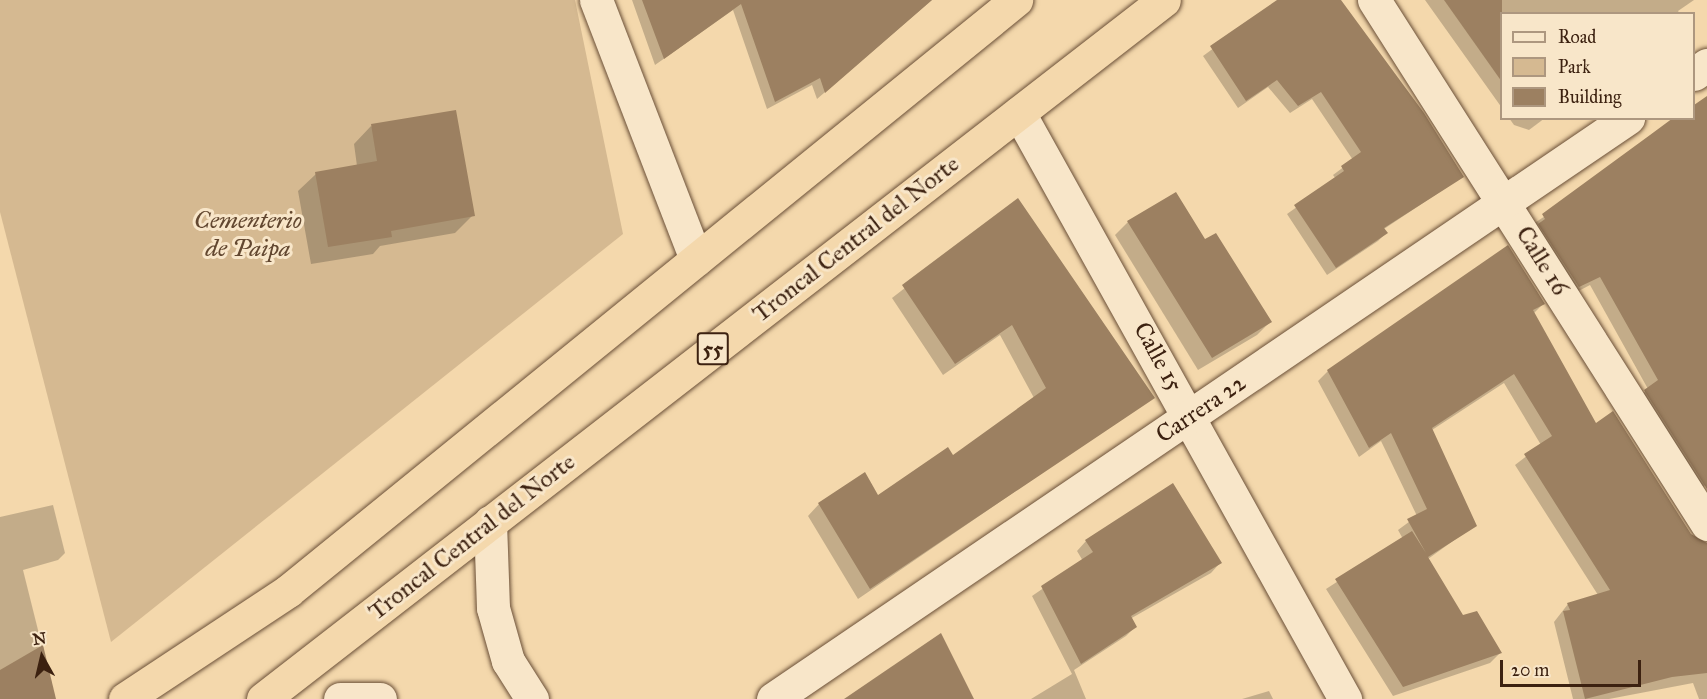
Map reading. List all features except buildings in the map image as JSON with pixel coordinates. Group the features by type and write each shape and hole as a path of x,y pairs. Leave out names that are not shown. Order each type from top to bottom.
{"highway":[{"path":"125,699 288,591 1016,0"},
{"name":"Troncal Central del Norte","path":"263,699 1164,0"}],"street":[{"path":"596,0 696,259"},
{"path":"955,49 990,0"},
{"name":"Calle 16","path":"1374,0 1505,202 1707,524"},
{"name":"Calle 15","path":"1019,113 1190,416 1344,699"},
{"name":"Carrera 22","path":"773,699 1625,120"},
{"path":"490,522 493,608 508,661 532,699"},
{"path":"339,699 380,699"}],"green space":[{"name":"Cementerio de Paipa","path":"0,0 575,0 623,234 111,642 0,212"}]}
